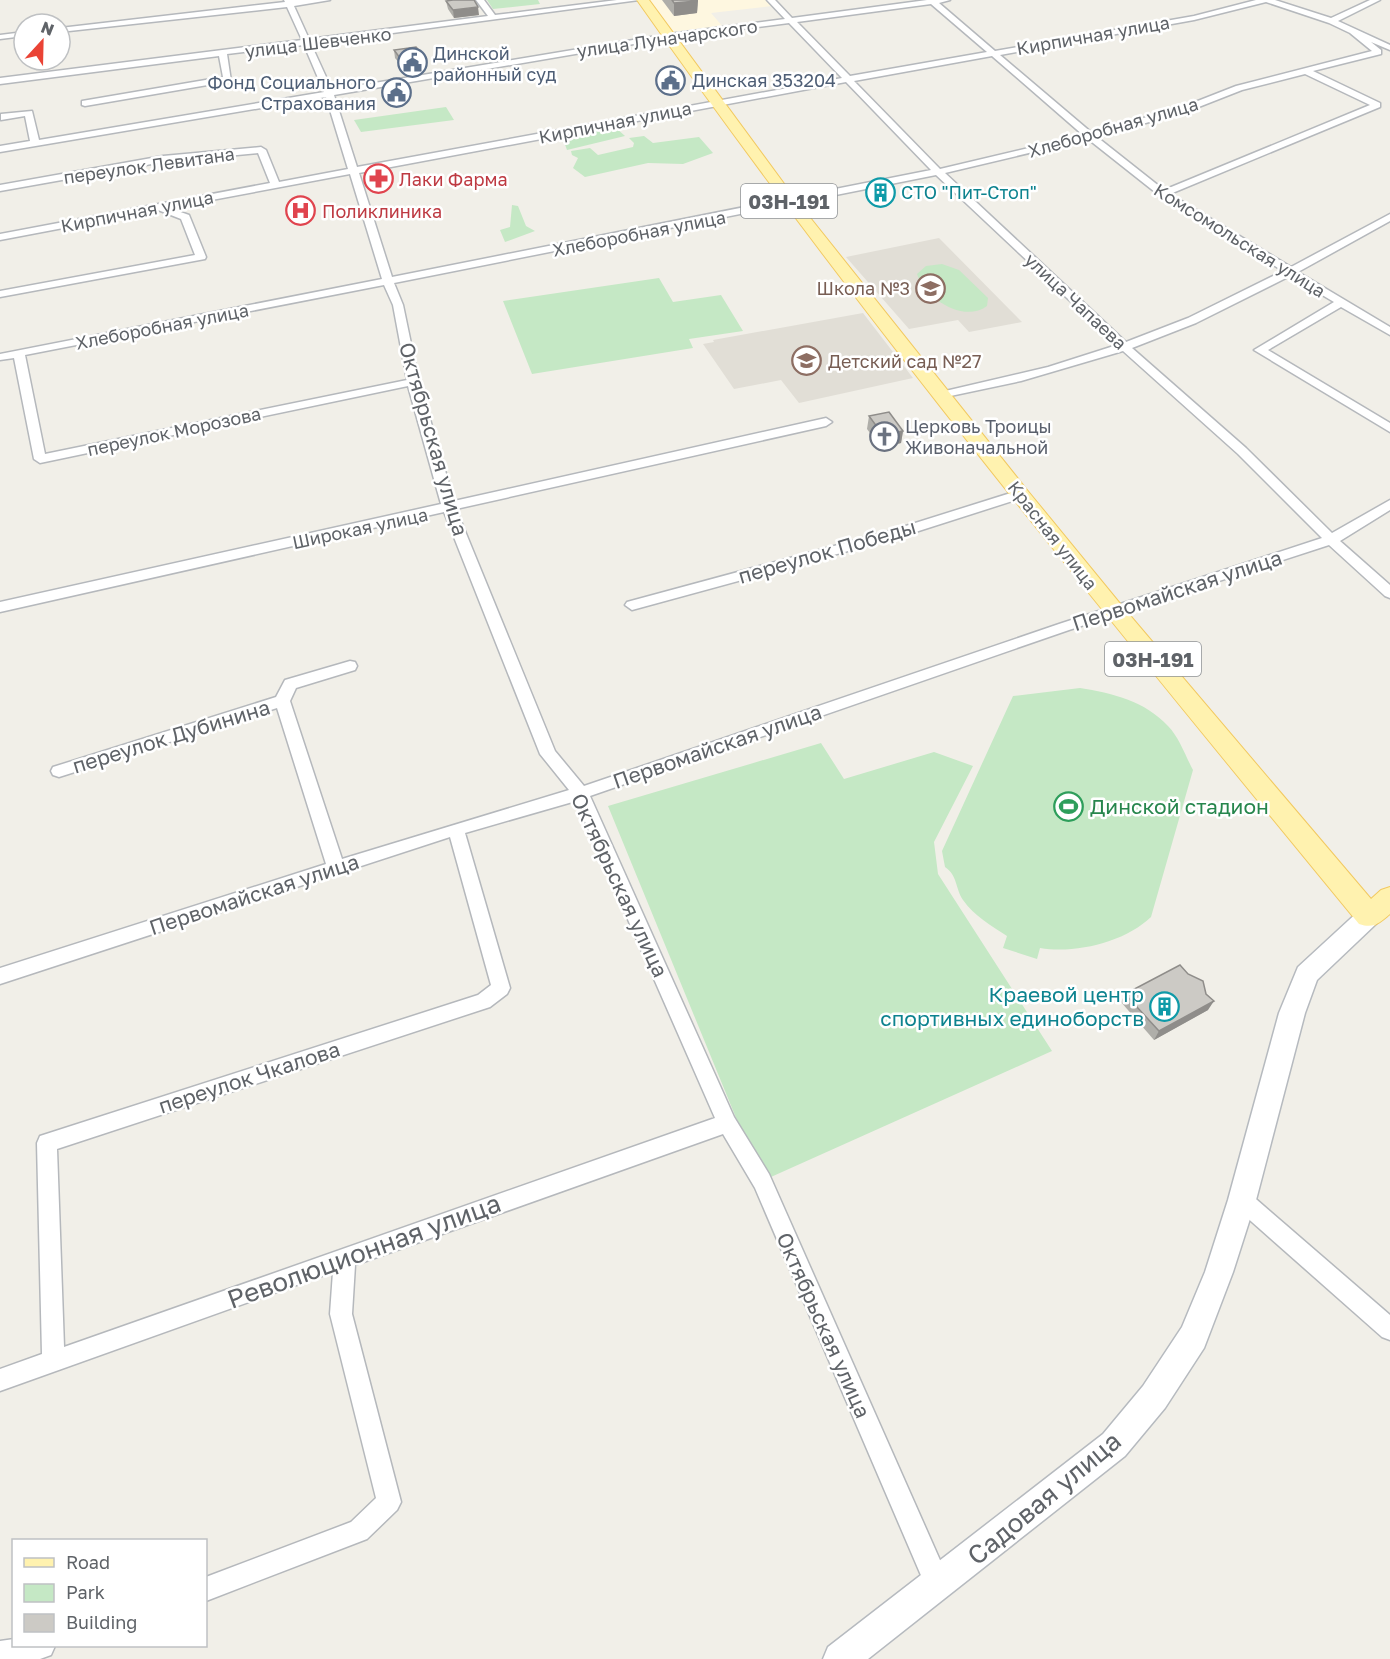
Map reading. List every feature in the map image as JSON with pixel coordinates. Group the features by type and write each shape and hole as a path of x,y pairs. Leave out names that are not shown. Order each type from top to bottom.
{"main road":[{"name":"Красная улица","path":"643,0 790,203 945,395 1020,494 1114,611 1369,916"},
{"path":"1369,916 1390,898"}],"street":[{"path":"72,29 289,2 326,0"},
{"path":"480,0 494,19"},
{"name":"улица Шевченко","path":"0,81 635,0"},
{"name":"улица Чапаева","path":"771,0 938,172 1124,346 1242,451 1331,540 1390,593"},
{"name":"улица Луначарского","path":"0,149 669,36 946,0"},
{"path":"1266,0 1332,21 1390,48"},
{"name":"Кирпичная улица","path":"0,237 718,102 1194,18 1266,0"},
{"path":"1332,21 1377,0"},
{"name":"Комсомольская улица","path":"932,1 1090,136 1163,194 1390,332"},
{"name":"Октябрьская улица","path":"289,2 329,93 388,282 398,305 412,382 449,508 548,754 580,793 727,1123 762,1181 938,1585"},
{"name":"Хлеборобная улица","path":"0,357 790,203 938,172 1090,136 1188,108 1239,88 1378,52 1354,32"},
{"path":"85,103 228,79 223,54"},
{"path":"1163,194 1377,105 1306,71"},
{"path":"2,117 29,112 35,143"},
{"name":"переулок Левитана","path":"0,188 163,159 261,150 276,185"},
{"path":"0,294 201,257 185,217 170,213 158,206"},
{"path":"945,395 1033,377 1124,346 1225,306 1390,217"},
{"path":"1342,302 1260,350 1390,428"},
{"name":"переулок Морозова","path":"19,354 40,459 412,382"},
{"name":"Широкая улица","path":"0,607 826,422"},
{"name":"переулок Победы","path":"632,604 898,533 1020,494"},
{"name":"Первомайская улица","path":"0,976 456,830 580,793 1114,611 1331,540 1390,504"},
{"name":"переулок Дубинина","path":"336,868 282,701 290,684 350,666"},
{"name":"переулок Дубинина","path":"60,771 282,701"},
{"name":"переулок Чкалова","path":"53,1363 47,1143 484,1001 501,988 456,830"},
{"path":"1369,916 1307,974 1292,1013 1242,1200 1390,1329"},
{"name":"Революционная улица","path":"0,1380 727,1123"},
{"name":"Садовая улица","path":"840,1659 938,1585 1114,1445 1154,1397 1193,1337 1219,1272 1242,1200"},
{"path":"207,1589 359,1531 389,1502 341,1314 345,1257"},
{"path":"0,1654 37,1647"}],"shaded area":[{"path":"647,0 767,0 772,6 711,13 724,28 671,35"},
{"name":"Школа №3","path":"939,238 1022,322 969,332 958,320 909,329 846,257"},
{"name":"Детский сад №27","path":"863,313 913,378 799,403 781,380 734,389 703,344 714,342 713,340"}],"green space":[{"path":"487,0 538,0 540,4 493,9"},
{"path":"446,107 454,120 361,132 354,120"},
{"path":"596,128 616,128 625,136 567,150 562,136"},
{"path":"644,136 653,143 699,137 713,153 683,164 648,163 585,177 573,168 578,158 572,155 571,151 590,148 598,155 633,147 634,143 629,138"},
{"path":"512,205 518,206 526,226 535,231 505,242 500,230 510,227"},
{"path":"942,264 959,270 988,298 987,306 977,311 967,312 956,310 936,299 921,283 917,274 926,266"},
{"path":"659,278 673,302 721,295 743,331 689,339 693,348 532,374 503,301"},
{"path":"1080,688 1116,696 1138,704 1159,717 1179,741 1193,770 1151,917 1128,933 1099,944 1069,949 1040,948 1037,959 1003,948 1007,936 967,906 960,896 952,874 945,867 942,851 1013,696"},
{"path":"821,743 844,779 934,752 973,766 934,842 938,874 1052,1051 762,1181 608,806"}],"building":[{"path":"474,0 478,7 453,10 446,1"},
{"path":"672,0 697,0 697,1 674,3"},
{"path":"416,47 426,58 403,62 394,50"},
{"path":"889,412 903,431 883,435 869,416"},
{"name":"Краевой центр спортивных единоборств","path":"1180,965 1188,974 1203,981 1206,994 1214,1001 1159,1031 1125,994"}],"place":[{"name":"Динской районный суд","path":"412,63"},
{"name":"Динская 353204","path":"671,80"},
{"name":"Фонд Социального Страхования","path":"397,92"},
{"name":"Лаки Фарма","path":"378,179"},
{"name":"СТО \"Пит-Стоп\"","path":"880,192"},
{"name":"Поликлиника","path":"301,211"},
{"name":"Школа №3","path":"931,288"},
{"name":"Детский сад №27","path":"807,361"},
{"name":"Церковь Троицы Живоначальной","path":"884,436"},
{"name":"Динской стадион","path":"1069,806"},
{"name":"Краевой центр спортивных единоборств","path":"1165,1006"}]}
